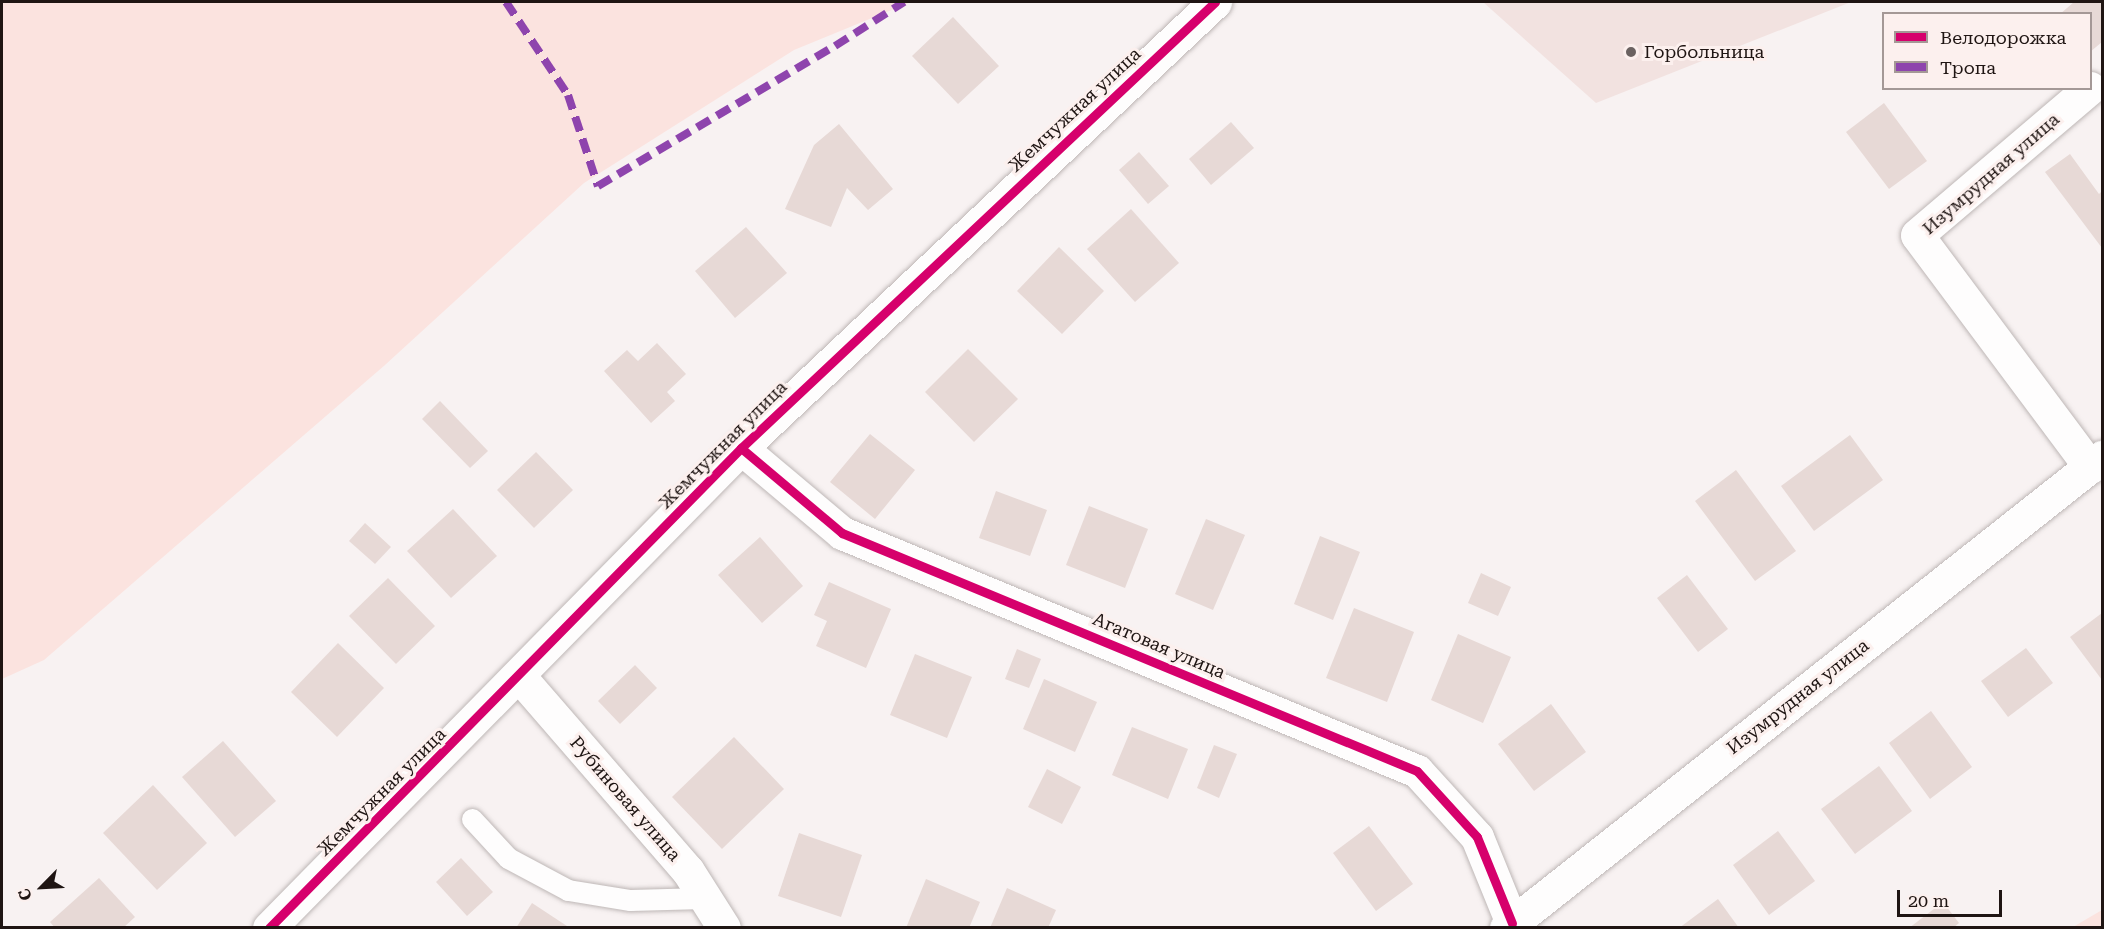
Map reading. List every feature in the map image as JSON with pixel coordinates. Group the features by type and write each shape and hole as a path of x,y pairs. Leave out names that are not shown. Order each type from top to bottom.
{"street":[{"name":"Жемчужная улица","path":"269,927 519,676 741,448 1215,2"},
{"name":"Изумрудная улица","path":"1509,925 2096,462 1917,235 2088,90"},
{"name":"Агатовая улица","path":"741,448 842,533 1417,771 1477,837 1509,925"},
{"name":"Рубиновая улица","path":"519,676 688,871 724,927"}],"lane":[{"path":"472,819 508,858 568,890 630,900 704,898"}],"shaded area":[{"path":"2,2 911,2 794,50 584,183 385,365 44,660 2,679"},
{"name":"Горбольница","path":"1483,2 1851,2 1596,103"},
{"path":"2102,910 2102,927 2073,927"}],"building":[{"path":"2074,2 2102,2 2102,42 2092,50 2092,12 2062,12"},
{"path":"953,17 999,66 958,104 912,56"},
{"path":"1884,103 1927,161 1889,189 1846,132"},
{"path":"1231,122 1254,148 1211,185 1189,159"},
{"path":"839,124 893,189 868,210 847,188 831,227 785,209 814,145"},
{"path":"1139,152 1169,186 1148,204 1119,170"},
{"path":"2070,154 2099,194 2102,191 2102,248 2045,172"},
{"path":"1131,209 1179,263 1135,302 1087,249"},
{"path":"746,227 787,273 735,318 695,271"},
{"path":"1059,247 1104,291 1062,334 1017,291"},
{"path":"657,343 686,374 667,392 675,401 651,423 604,371 627,350 638,361"},
{"path":"968,349 1018,399 974,442 925,392"},
{"path":"440,401 488,451 470,468 422,419"},
{"path":"870,434 915,470 875,519 830,482"},
{"path":"1850,435 1883,480 1814,531 1781,486"},
{"path":"536,452 573,490 534,528 497,490"},
{"path":"1736,470 1796,551 1755,581 1695,501"},
{"path":"996,491 1047,510 1030,556 979,538"},
{"path":"1089,506 1148,529 1125,588 1066,565"},
{"path":"453,509 497,556 451,598 407,551"},
{"path":"1206,519 1245,535 1213,610 1175,594"},
{"path":"365,523 391,547 375,564 349,541"},
{"path":"1320,536 1360,552 1333,620 1294,604"},
{"path":"760,537 803,586 762,623 718,575"},
{"path":"1481,573 1511,587 1498,616 1468,603"},
{"path":"1687,575 1728,629 1698,652 1657,598"},
{"path":"388,578 435,626 396,664 349,616"},
{"path":"829,582 891,609 866,668 816,646 827,621 814,615"},
{"path":"1354,608 1414,632 1387,702 1326,678"},
{"path":"2102,613 2102,680 2070,637"},
{"path":"1458,634 1511,657 1483,723 1431,700"},
{"path":"338,643 384,688 337,737 291,692"},
{"path":"2026,648 2053,683 2008,717 1981,681"},
{"path":"1017,649 1041,659 1029,688 1005,679"},
{"path":"915,654 972,677 947,738 890,715"},
{"path":"635,665 657,688 620,724 598,701"},
{"path":"1044,679 1097,702 1075,752 1023,729"},
{"path":"1551,704 1586,752 1534,791 1498,744"},
{"path":"1931,711 1972,767 1930,799 1889,743"},
{"path":"1132,727 1188,749 1168,799 1112,775"},
{"path":"734,737 784,789 722,849 672,797"},
{"path":"223,741 276,801 235,837 182,777"},
{"path":"1214,745 1237,754 1219,798 1197,788"},
{"path":"1879,766 1912,811 1855,854 1821,809"},
{"path":"1047,769 1081,787 1062,824 1028,807"},
{"path":"153,785 207,843 157,890 103,833"},
{"path":"1369,826 1413,884 1376,911 1333,853"},
{"path":"1778,831 1815,881 1769,915 1733,865"},
{"path":"799,833 862,855 841,917 778,896"},
{"path":"461,858 493,892 467,916 436,882"},
{"path":"99,878 135,917 123,928 55,928 50,922"},
{"path":"926,879 980,902 969,928 906,928"},
{"path":"1007,888 1056,910 1048,928 990,928"},
{"path":"1718,899 1739,928 1679,928"},
{"path":"1943,902 1959,923 1953,928 1909,928"},
{"path":"532,903 570,928 516,928"}],"marked path":[{"path":"506,2 568,95 598,186 835,46 904,2"}],"cycle path":[{"path":"269,928 741,448 1215,2"},
{"path":"741,448 842,533 1417,771 1477,837 1512,923"}],"place":[{"name":"Горбольница","path":"1631,52"}]}
